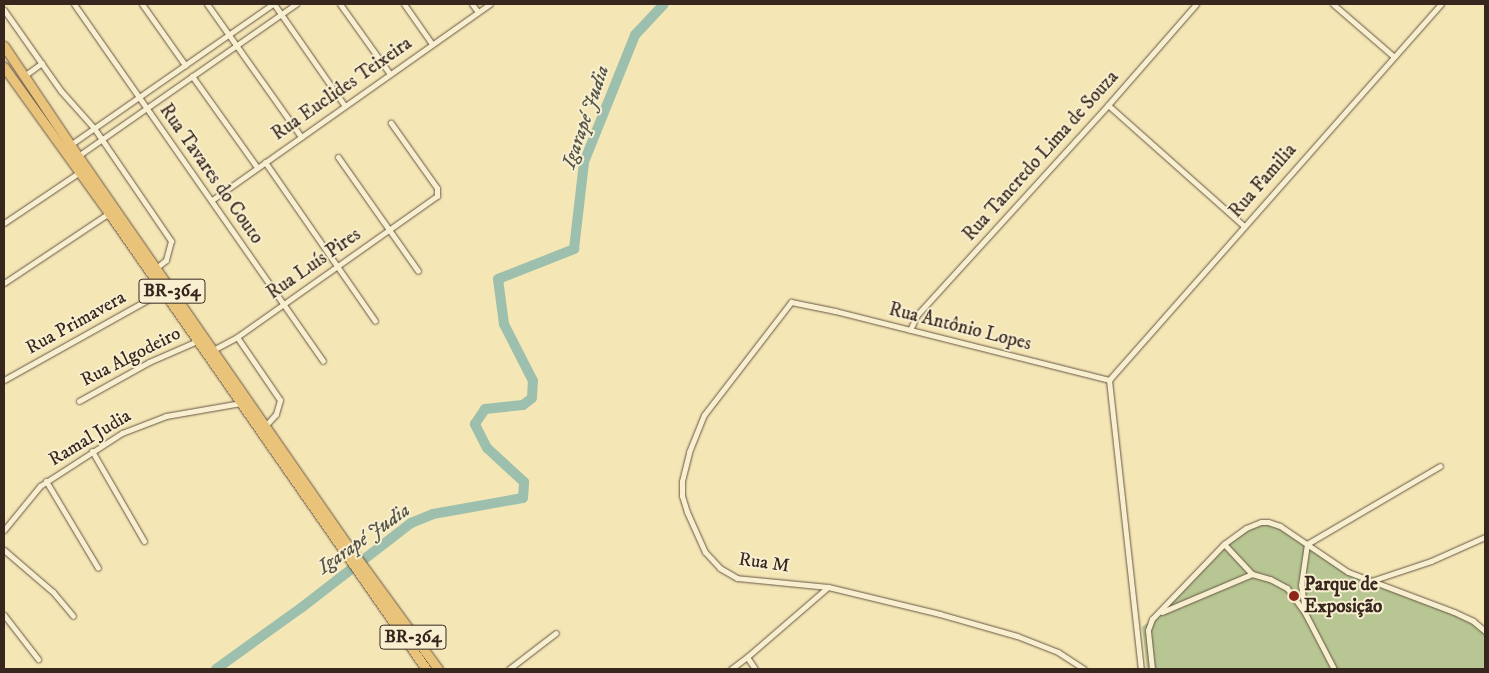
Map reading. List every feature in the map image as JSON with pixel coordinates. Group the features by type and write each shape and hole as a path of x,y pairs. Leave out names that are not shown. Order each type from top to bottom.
{"highway":[{"name":"BR-364","path":"4,46 70,145 266,425 338,538"},
{"name":"BR-364","path":"4,69 80,172 197,341 338,538 387,605 438,669"},
{"path":"37,114 42,114 47,108"},
{"name":"BR-364","path":"387,605 426,669"}],"street":[{"name":"Rua Tavares do Couto","path":"74,4 212,200 283,305 324,360"},
{"path":"142,4 185,65"},
{"path":"208,4 301,137"},
{"path":"70,145 273,4 345,106"},
{"path":"78,156 296,4"},
{"path":"340,4 390,74"},
{"path":"404,4 432,44"},
{"path":"472,4 478,12"},
{"name":"Rua Euclides Teixeira","path":"212,200 490,4"},
{"name":"Rua Tancredo Lima de Souza","path":"910,330 917,316 1108,106 1196,4"},
{"path":"1333,4 1393,56"},
{"name":"Rua Familia","path":"1109,380 1393,56 1441,4"},
{"path":"4,10 61,91 102,139 171,241 166,260 156,268"},
{"path":"24,76 42,63"},
{"path":"192,76 257,167"},
{"path":"1108,106 1244,226"},
{"name":"Rua Luís Pires","path":"213,350 237,337 438,195 437,188 391,123"},
{"path":"338,156 418,271"},
{"path":"265,162 375,322"},
{"path":"4,224 80,172"},
{"path":"4,283 109,213"},
{"name":"Rua Primavera","path":"4,380 163,291"},
{"name":"Rua M","path":"804,304 792,302 704,415 689,452 682,481 682,496 705,552 712,561 729,574 750,580 783,581 828,587 940,614 1016,636 1058,652 1084,669"},
{"name":"Rua Antônio Lopes","path":"804,304 1109,380"},
{"path":"237,337 280,400 276,414 266,425"},
{"name":"Rua Algodeiro","path":"79,401 149,362 197,341"},
{"path":"1109,380 1141,669"},
{"name":"Ramal Judia","path":"4,530 33,493 46,481 122,432 154,419 242,403"},
{"path":"92,451 144,541"},
{"path":"1307,544 1440,466"},
{"path":"46,481 98,568"},
{"path":"1152,669 1148,624 1224,544 1246,528 1261,522 1280,526 1348,572 1454,612 1472,621 1485,631"},
{"path":"1370,581 1431,561 1485,537"},
{"path":"1224,544 1252,574 1280,582 1306,613 1334,669"},
{"path":"1306,613 1301,586 1307,544"},
{"path":"4,550 53,592 73,616"},
{"path":"1160,613 1252,574"},
{"path":"731,669 828,587"},
{"path":"4,615 38,659"},
{"path":"509,669 556,633"},
{"path":"747,657 755,669"}],"green space":[{"name":"Parque de Exposição","path":"1261,522 1275,523 1348,572 1454,612 1485,631 1485,669 1147,669 1142,627 1160,613 1224,544"}],"waterway":[{"name":"Igarapé Judia","path":"216,669 301,608 411,523 433,514 523,498 524,482 487,448 475,424 485,409 523,405 532,398 533,381 504,324 498,279 574,249 584,162 635,35 664,4"}],"place":[{"name":"Parque de Exposição","path":"1294,596"}]}
